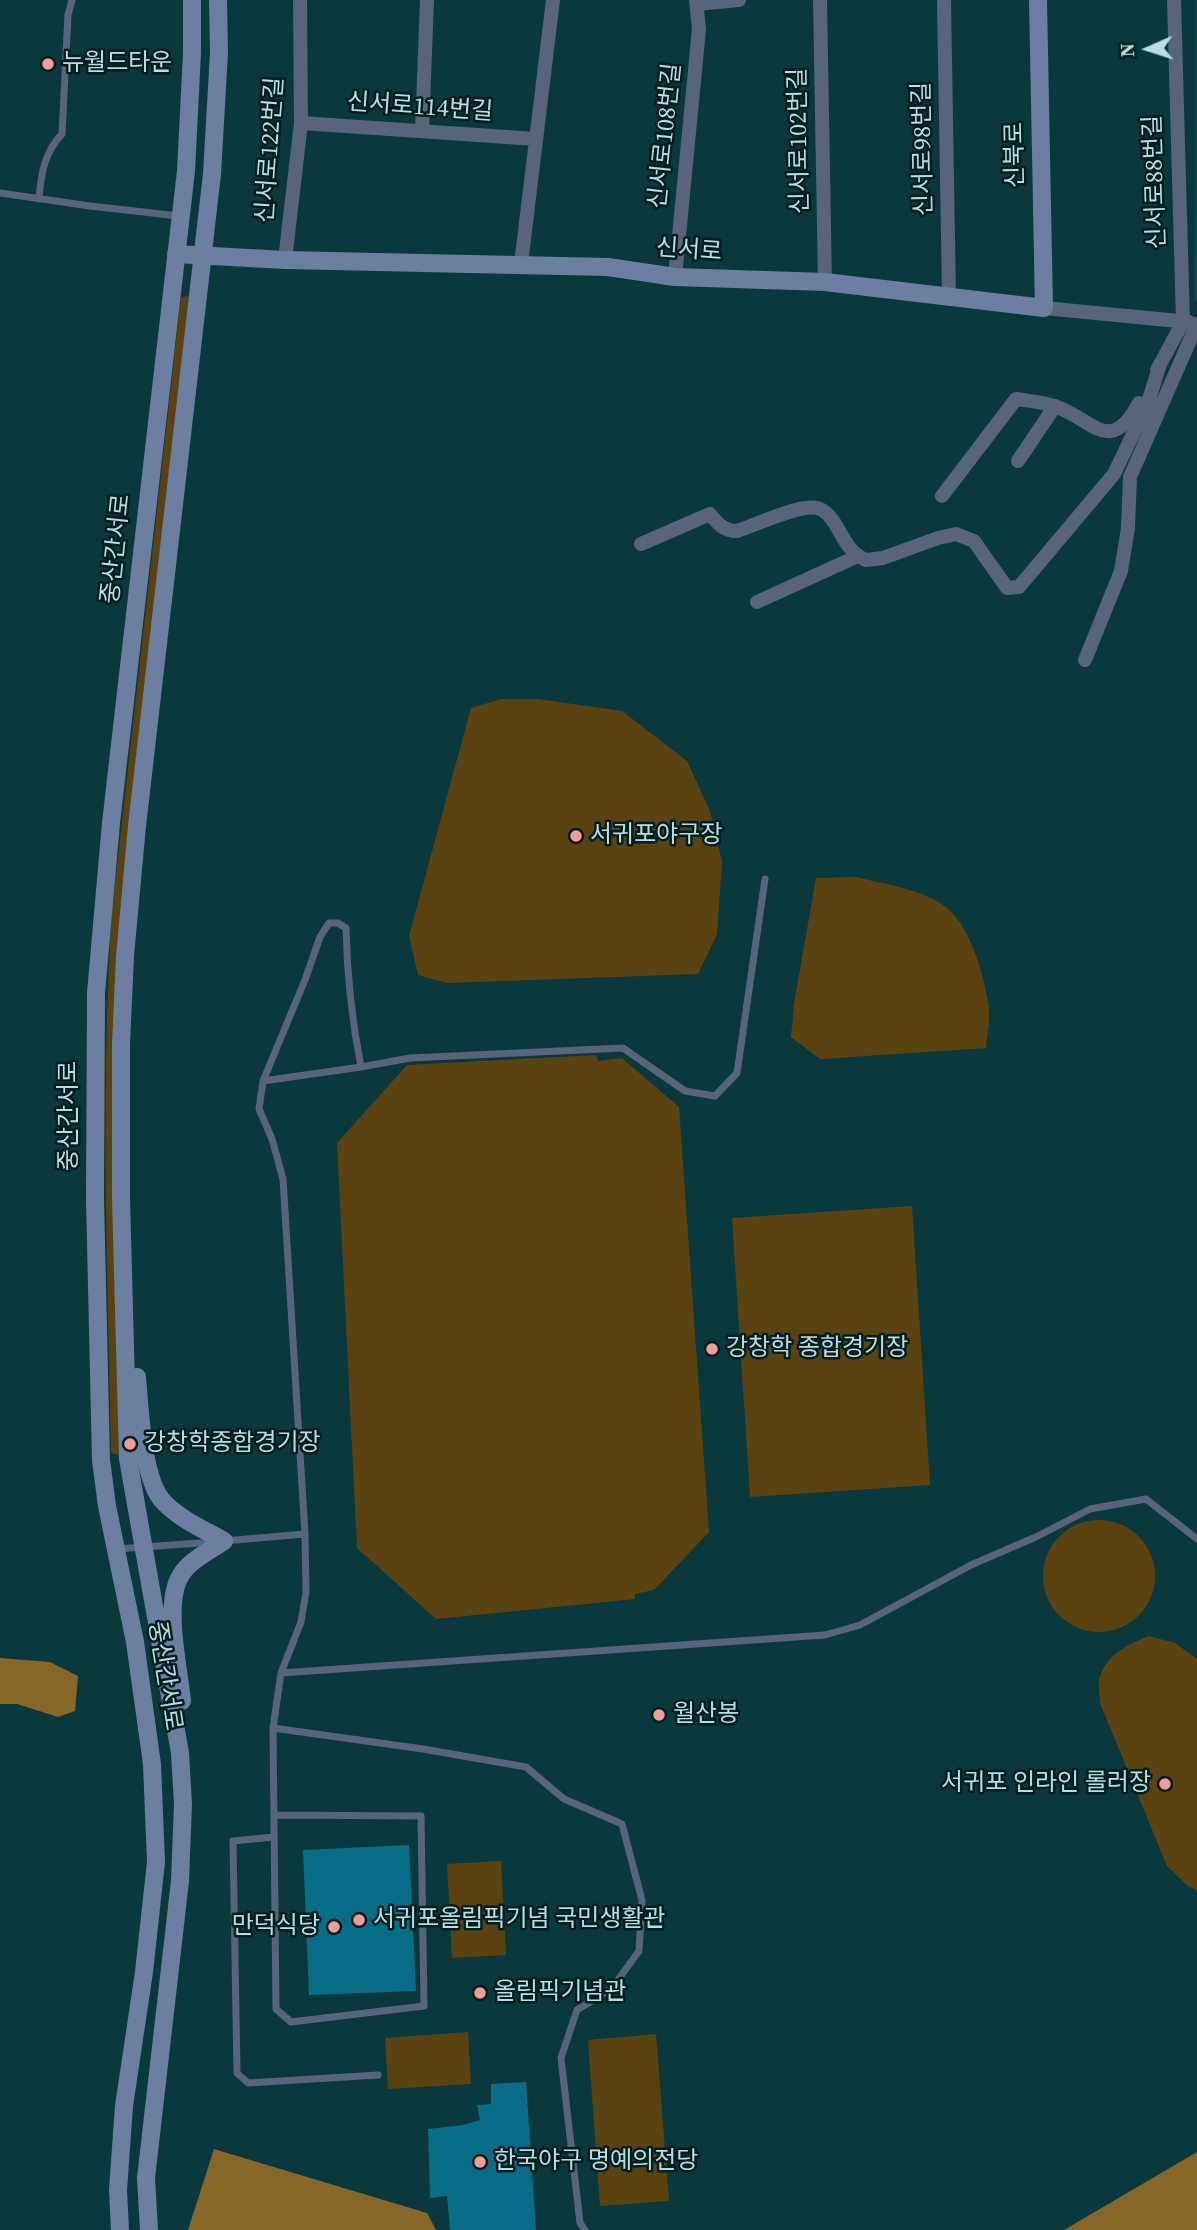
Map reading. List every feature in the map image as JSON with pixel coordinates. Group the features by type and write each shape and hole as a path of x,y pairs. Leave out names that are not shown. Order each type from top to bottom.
{"main road":[{"name":"중산간서로","path":"120,2230 118,2190 124,2106 144,1972 156,1862 150,1751 135,1642 101,1460 94,1199 96,993 112,810 186,171 192,0"},
{"name":"신북로","path":"1038,0 1044,308"},
{"name":"중산간서로","path":"149,2230 146,2178 180,1881 183,1804 180,1753 128,1460 121,1124 125,956 203,256 217,107 218,1"},
{"name":"신서로","path":"176,254 285,260 608,267 675,278 825,282 1044,308"},
{"path":"126,1341 137,1373 141,1420 151,1480 161,1499 178,1514 224,1541 181,1574 174,1593 172,1625 183,1712 180,1753"}],"street":[{"name":"신서로122번길","path":"285,260 301,123 300,0"},
{"path":"422,131 427,0"},
{"path":"522,264 553,0"},
{"path":"696,2 738,0"},
{"name":"신서로102번길","path":"820,0 825,282"},
{"name":"신서로98번길","path":"944,0 949,298"},
{"name":"신서로88번길","path":"1174,0 1192,323"},
{"name":"신서로108번길","path":"675,278 699,29 696,2"},
{"name":"신서로114번길","path":"301,123 536,139"},
{"name":"신서로","path":"1044,308 1192,323"},
{"path":"942,496 1016,399 1055,406 1091,426 1108,432 1118,430 1130,419 1160,364 1192,323"},
{"path":"1085,660 1121,571 1128,528 1130,477 1192,323"},
{"path":"641,544 710,514 719,525 729,531 737,531 796,511 816,508 821,509 834,522 849,549 866,560 883,558 956,534 974,541 1007,588 1019,587 1114,474 1148,403 1160,364"},
{"path":"1018,461 1055,406"},
{"path":"757,602 858,556"}],"lane":[{"path":"39,199 42,166 52,144 62,134 68,15 72,0"},
{"path":"0,193 180,216"},
{"path":"263,1082 410,1058 623,1048 685,1091 715,1096 737,1073 765,879"},
{"path":"274,1815 421,1816 424,2006 291,2022 276,2009 273,1728 281,1672 303,1612 306,1592 305,1534 283,1180 272,1139 259,1108 263,1082 320,937 328,923 338,923 346,928 347,970 361,1067"},
{"path":"281,1672 825,1635 860,1625 971,1565 1038,1536 1090,1509 1146,1499 1197,1539"},
{"path":"116,1549 305,1534"},
{"path":"273,1728 526,1767 564,1799 621,1824 642,1900 639,1951 612,1988 577,2010 561,2058 580,2223 585,2230"},
{"path":"274,1837 233,1840 237,2073 248,2082 378,2075"}],"shaded area":[{"path":"1197,0 1197,301 1194,301"},
{"path":"189,296 120,911 112,1075 119,1455 111,1453 106,1182 106,1046 112,911 181,297"},
{"name":"서귀포야구장","path":"501,699 538,699 622,711 687,761 710,811 722,862 717,934 698,974 447,983 418,975 409,936 471,708"},
{"path":"856,877 899,887 930,898 951,911 960,922 980,966 987,996 989,1014 986,1048 820,1059 791,1037 794,1004 816,878"},
{"path":"596,1055 598,1061 622,1058 679,1107 709,1532 654,1590 635,1594 635,1599 436,1619 357,1548 337,1143 407,1065"},
{"path":"912,1206 930,1485 750,1497 732,1218"},
{"path":"1099,1520 1121,1524 1139,1536 1151,1554 1155,1576 1151,1598 1139,1616 1121,1628 1099,1632 1077,1628 1059,1616 1047,1598 1043,1576 1047,1554 1059,1536 1077,1524"},
{"name":"서귀포 인라인 롤러장","path":"1149,1636 1175,1643 1197,1659 1197,1890 1188,1886 1167,1866 1100,1703 1099,1680 1106,1664 1118,1652"},
{"path":"0,1658 50,1662 78,1676 75,1711 58,1717 17,1704 0,1704"},
{"path":"501,1861 506,1955 452,1958 447,1864"},
{"path":"468,2032 471,2084 388,2089 385,2038"},
{"path":"656,2034 669,2201 600,2206 588,2040"},
{"path":"214,2149 427,2213 436,2230 188,2230"},
{"path":"1197,2152 1197,2230 1064,2230"}],"building":[{"name":"서귀포올림픽기념 국민생활관","path":"409,1845 416,1991 309,1995 303,1850"},
{"name":"한국야구 명예의전당","path":"526,2082 536,2230 450,2230 447,2196 430,2198 428,2129 480,2120 477,2105 491,2104 491,2084"}],"place":[{"name":"뉴월드타운","path":"48,64"},
{"name":"서귀포야구장","path":"576,836"},
{"name":"강창학 종합경기장","path":"712,1349"},
{"name":"강창학종합경기장","path":"130,1444"},
{"name":"월산봉","path":"659,1715"},
{"name":"서귀포 인라인 롤러장","path":"1165,1784"},
{"name":"서귀포올림픽기념 국민생활관","path":"359,1920"},
{"name":"만덕식당","path":"334,1927"},
{"name":"올림픽기념관","path":"480,1993"},
{"name":"한국야구 명예의전당","path":"480,2162"}]}
